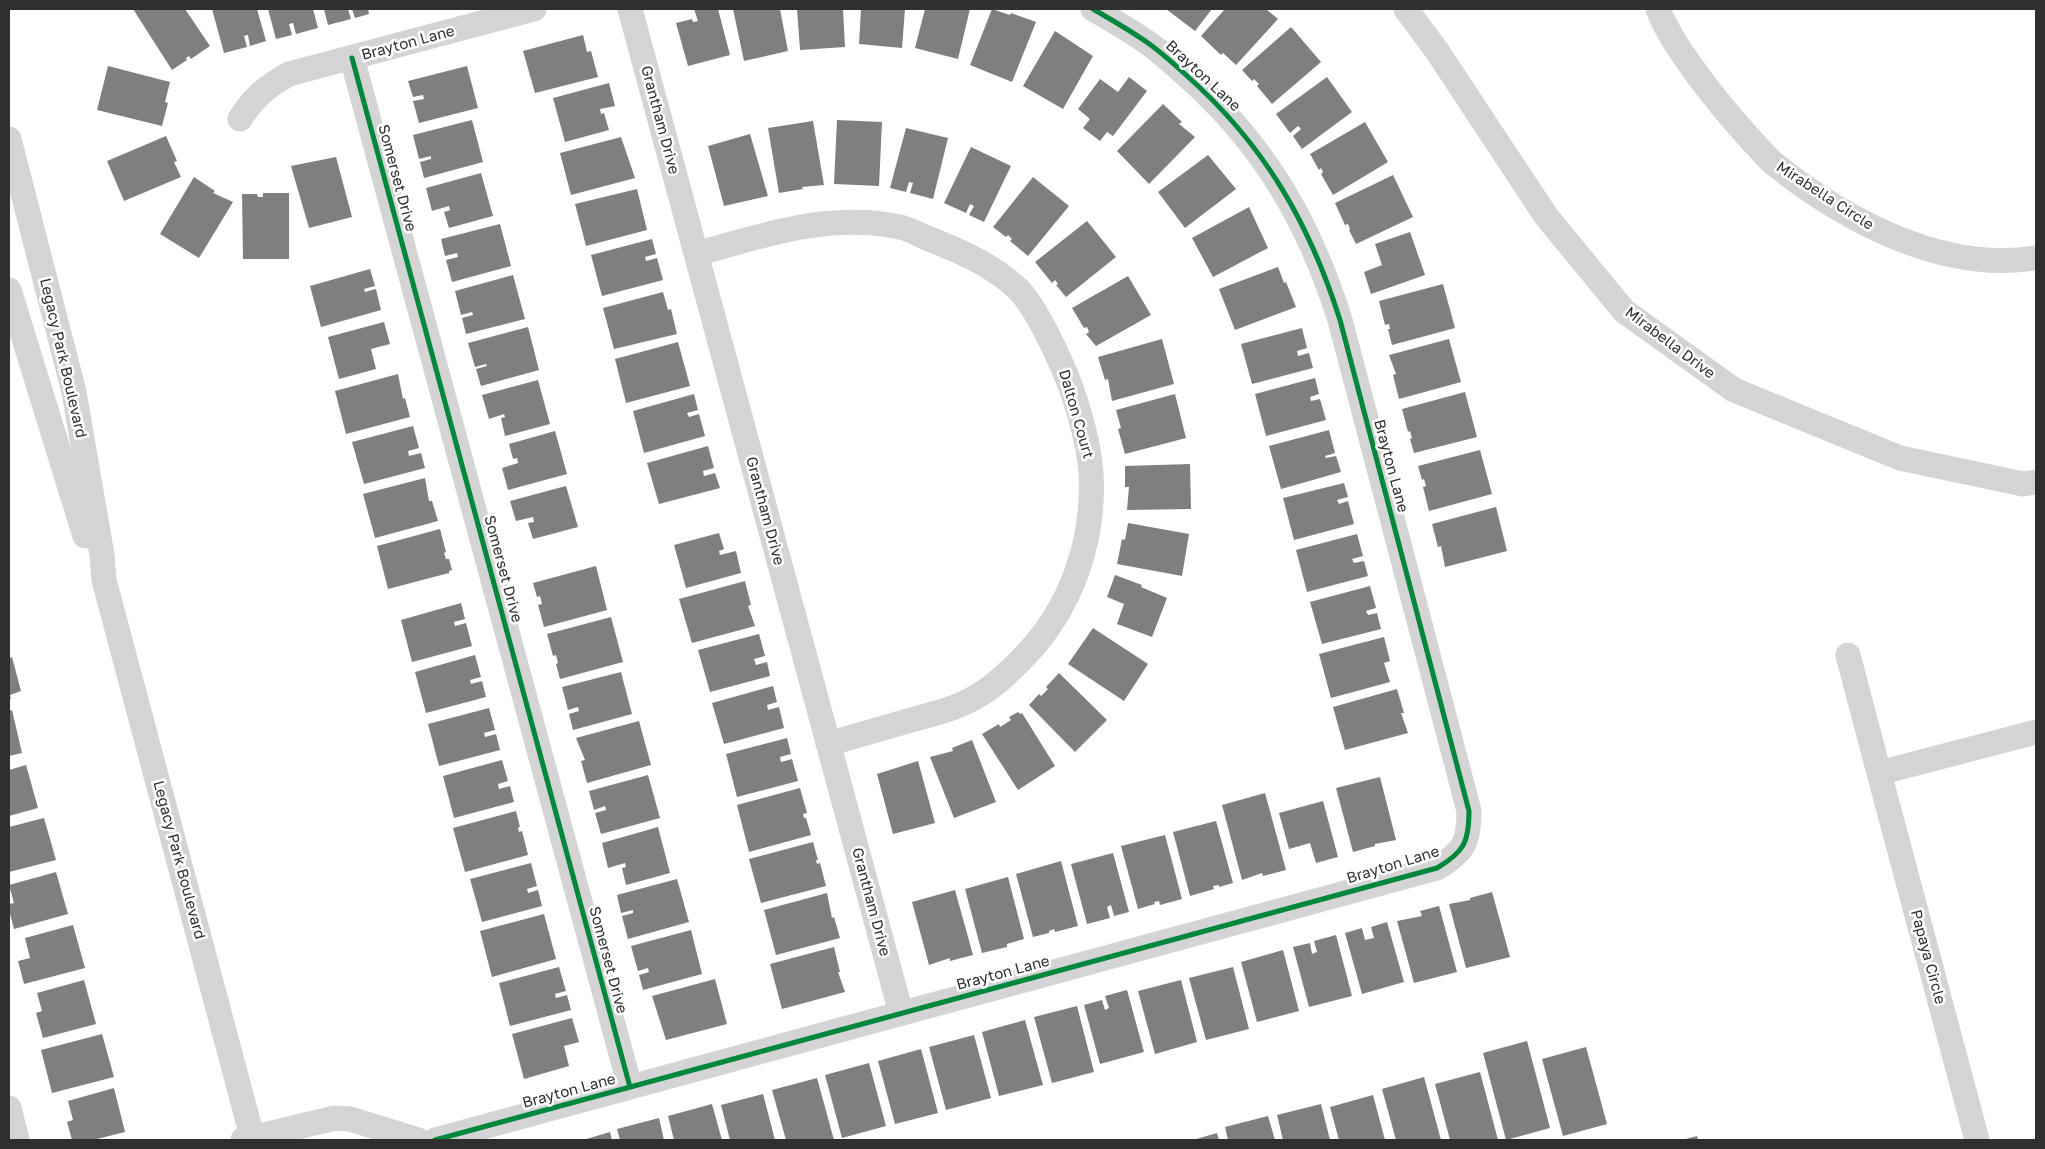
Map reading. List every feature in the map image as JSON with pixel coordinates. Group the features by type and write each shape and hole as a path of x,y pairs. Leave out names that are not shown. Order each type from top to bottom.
{"street":[{"name":"Brayton Lane","path":"240,119 249,105 272,83 288,74 534,9"},
{"name":"Grantham Drive","path":"630,9 901,1013"},
{"name":"Brayton Lane","path":"435,1140 1437,868 1454,858 1464,844 1469,827 1468,811 1346,345 1329,286 1317,254 1283,189 1242,131 1220,107 1149,44 1093,9"},
{"name":"Mirabella Drive","path":"1406,9 1438,51 1546,216 1624,311 1734,390 1900,458 2023,484 2036,482"},
{"name":"Mirabella Circle","path":"1658,9 1662,19 1689,63 1724,111 1772,162 1823,198 1870,227 1926,249 1983,259 2036,258"},
{"name":"Somerset Drive","path":"352,58 630,1087"},
{"name":"Legacy Park Boulevard","path":"9,139 74,392 102,555 104,580 250,1139"},
{"name":"Dalton Court","path":"696,254 778,231 826,222 868,223 902,228 946,245 986,264 1020,291 1048,334 1064,370 1083,431 1091,471 1090,517 1080,566 1062,606 1042,639 1011,670 979,696 940,712 828,744"},
{"name":"Legacy Park Boulevard","path":"9,290 92,557 104,580"},
{"name":"Papaya Circle","path":"1848,655 1977,1140"},
{"path":"1880,773 2036,732"},
{"path":"9,1108 18,1140"},
{"path":"250,1139 335,1118 350,1119 418,1140"}],"building":[{"path":"133,9 185,9 210,46 191,59 189,56 186,58 187,60 172,70"},
{"path":"212,9 257,9 266,41 250,46 248,35 244,36 247,47 224,53"},
{"path":"268,9 313,9 318,28 296,34 293,23 289,24 292,35 276,39"},
{"path":"324,9 348,9 351,19 328,25"},
{"path":"352,9 368,9 369,14 355,18"},
{"path":"694,9 718,9 730,55 688,66 676,23 692,19 693,22 698,21"},
{"path":"733,9 780,9 788,51 744,61"},
{"path":"797,9 843,9 845,47 800,50"},
{"path":"861,9 905,9 902,48 859,44"},
{"path":"925,9 970,9 958,59 915,48"},
{"path":"992,9 1010,15 1011,13 1036,22 1012,82 970,65"},
{"path":"1166,9 1212,9 1195,31"},
{"path":"1225,9 1266,9 1278,19 1236,65 1223,53 1221,55 1201,36"},
{"path":"1291,27 1321,62 1272,104 1257,86 1259,84 1254,79 1252,81 1242,70"},
{"path":"1055,31 1093,56 1063,109 1023,86"},
{"path":"583,35 587,52 591,51 598,77 535,93 523,51"},
{"path":"108,66 170,82 165,102 168,103 162,126 97,110"},
{"path":"467,66 478,108 419,123 413,101 424,99 423,95 413,97 408,81"},
{"path":"1129,77 1147,91 1113,136 1107,132 1100,141 1083,128 1090,119 1078,109 1100,79 1118,92"},
{"path":"1327,77 1352,112 1302,149 1293,136 1301,129 1298,126 1290,133 1276,114"},
{"path":"609,83 615,106 600,109 601,114 604,113 609,130 565,142 553,98"},
{"path":"1163,104 1182,122 1179,124 1195,137 1149,184 1117,151"},
{"path":"472,120 483,162 424,178 420,162 431,159 431,156 419,159 413,135"},
{"path":"837,120 882,122 879,186 834,184"},
{"path":"813,121 824,185 802,187 803,189 779,193 768,128"},
{"path":"1365,122 1388,162 1333,195 1321,174 1323,172 1321,168 1319,170 1310,154"},
{"path":"906,128 948,138 933,199 910,193 913,183 909,182 906,192 890,188"},
{"path":"750,134 768,196 724,206 708,146"},
{"path":"166,136 177,161 174,162 181,177 124,201 107,161"},
{"path":"621,137 635,178 571,195 560,153"},
{"path":"971,147 1011,166 984,222 969,215 974,206 970,204 966,213 944,203"},
{"path":"1208,155 1236,189 1185,228 1158,192"},
{"path":"336,157 352,217 309,228 291,166"},
{"path":"481,173 493,216 449,228 444,212 450,210 449,206 432,211 426,188"},
{"path":"1393,175 1413,217 1356,244 1348,224 1345,225 1335,203"},
{"path":"194,177 215,191 213,193 233,202 199,258 160,234"},
{"path":"1033,177 1069,206 1028,256 1010,241 1012,239 1008,235 1006,237 993,227"},
{"path":"637,189 647,230 586,246 575,204"},
{"path":"263,193 289,193 289,259 243,259 242,194 257,194 258,197 263,197"},
{"path":"1249,207 1268,248 1213,277 1192,238"},
{"path":"1087,221 1116,257 1066,297 1056,285 1058,284 1055,280 1052,283 1035,262"},
{"path":"500,224 511,266 452,282 446,260 458,257 457,253 445,256 441,239"},
{"path":"1410,232 1425,275 1371,294 1364,272 1382,265 1375,244"},
{"path":"652,239 656,254 645,257 646,261 657,258 663,280 602,296 591,255"},
{"path":"1278,267 1296,307 1235,330 1219,289"},
{"path":"370,269 375,286 364,289 365,292 376,289 381,310 321,327 310,286"},
{"path":"513,275 525,319 466,334 462,318 473,315 472,312 461,315 455,291"},
{"path":"1128,276 1151,315 1096,346 1086,334 1089,332 1087,327 1084,328 1072,308"},
{"path":"1443,284 1455,328 1392,345 1388,329 1390,329 1389,324 1385,325 1379,301"},
{"path":"663,292 668,310 671,309 677,334 614,349 603,308"},
{"path":"384,322 390,344 371,349 376,369 339,379 328,337"},
{"path":"528,327 539,370 481,386 476,369 487,366 486,364 475,367 468,343"},
{"path":"1302,328 1307,348 1297,351 1298,356 1309,353 1313,368 1252,384 1241,344"},
{"path":"1162,339 1174,384 1112,401 1108,379 1105,380 1098,357"},
{"path":"1449,339 1461,382 1399,399 1393,375 1396,374 1389,355"},
{"path":"678,342 690,386 626,403 615,359"},
{"path":"398,374 403,399 405,398 410,417 346,434 335,391"},
{"path":"1315,378 1319,394 1310,397 1311,401 1320,399 1326,420 1266,436 1255,394"},
{"path":"538,380 550,424 505,436 501,418 505,417 504,414 489,419 482,395"},
{"path":"1465,392 1477,437 1414,453 1410,439 1412,438 1410,431 1408,432 1402,409"},
{"path":"694,394 698,410 687,413 689,417 699,414 705,436 644,453 633,411"},
{"path":"1175,394 1186,438 1125,454 1118,429 1121,428 1116,410"},
{"path":"413,426 419,448 408,451 409,456 421,453 425,468 364,484 352,442"},
{"path":"1329,430 1335,453 1325,456 1326,458 1336,456 1341,472 1281,489 1269,446"},
{"path":"555,431 567,474 508,490 502,468 518,463 517,458 513,459 509,444"},
{"path":"708,446 714,468 703,471 704,476 715,473 720,488 659,504 647,463"},
{"path":"1480,450 1492,494 1429,511 1423,487 1426,486 1418,466"},
{"path":"1190,464 1191,509 1127,510 1129,487 1125,487 1125,466"},
{"path":"425,478 429,501 432,501 438,521 375,538 363,494"},
{"path":"1344,483 1348,497 1337,500 1339,504 1348,501 1354,524 1294,540 1283,498"},
{"path":"566,486 578,527 533,539 528,523 534,522 533,517 516,521 510,501"},
{"path":"1496,507 1507,551 1445,567 1441,546 1438,547 1432,524"},
{"path":"1128,523 1189,534 1182,576 1117,564 1122,539 1125,540"},
{"path":"440,529 446,552 444,553 446,559 449,559 452,570 449,573 388,589 377,546"},
{"path":"719,533 724,549 719,551 720,555 736,551 741,573 686,588 674,545"},
{"path":"1357,534 1363,556 1352,559 1354,563 1364,561 1368,576 1307,592 1296,550"},
{"path":"596,566 607,610 544,627 538,605 542,604 540,596 537,597 533,583"},
{"path":"1115,575 1142,585 1141,587 1167,598 1152,637 1117,624 1124,604 1107,597"},
{"path":"745,581 751,605 748,606 755,626 692,643 679,599"},
{"path":"1370,586 1376,608 1366,611 1368,615 1377,613 1381,629 1322,644 1310,602"},
{"path":"461,603 465,619 454,622 455,626 466,623 472,646 412,662 401,620"},
{"path":"611,617 623,662 560,679 556,655 553,656 547,634"},
{"path":"1093,628 1148,664 1124,701 1068,664"},
{"path":"759,634 765,656 754,659 756,665 767,662 770,676 710,692 698,650"},
{"path":"1384,637 1390,661 1384,663 1390,682 1331,698 1319,654"},
{"path":"475,655 481,677 470,680 471,684 482,681 486,697 426,713 415,672"},
{"path":"12,657 21,691 10,695 11,699 9,699 9,658"},
{"path":"621,672 632,714 573,730 569,714 579,711 578,707 568,710 562,687"},
{"path":"1059,673 1107,720 1075,752 1029,705 1039,694 1041,696 1048,689 1046,687"},
{"path":"773,686 777,702 767,705 768,710 779,707 784,728 724,744 712,703"},
{"path":"1397,689 1404,713 1401,713 1408,733 1345,750 1333,707"},
{"path":"489,708 495,730 484,733 485,737 496,734 500,750 439,766 428,724"},
{"path":"12,710 22,753 9,756 9,711"},
{"path":"1018,712 1022,713 1055,766 1018,790 982,734 999,724 1000,727 1011,720 1009,717"},
{"path":"639,721 651,765 587,783 581,761 585,760 576,738"},
{"path":"787,738 791,754 780,757 781,762 792,759 798,781 737,797 726,754"},
{"path":"972,740 996,802 954,818 930,757 953,751 952,748"},
{"path":"502,760 508,781 498,784 499,789 510,786 514,802 454,818 443,776"},
{"path":"918,761 935,823 893,834 877,774"},
{"path":"26,765 38,808 9,816 9,770"},
{"path":"648,775 660,818 601,834 595,813 606,810 605,806 594,810 589,791"},
{"path":"1380,777 1396,840 1375,844 1375,846 1353,852 1336,788"},
{"path":"800,788 807,813 803,814 811,835 749,852 737,805"},
{"path":"1265,793 1286,870 1263,876 1262,873 1242,880 1222,805"},
{"path":"1323,801 1338,857 1316,863 1310,843 1289,849 1279,813"},
{"path":"516,811 520,827 518,827 519,832 522,831 528,855 465,872 453,828"},
{"path":"44,818 56,860 9,872 9,827"},
{"path":"1216,821 1233,883 1219,887 1219,885 1213,886 1214,889 1190,896 1173,832"},
{"path":"658,827 670,873 626,885 622,868 626,867 625,863 608,868 602,843"},
{"path":"1165,835 1182,899 1160,905 1159,901 1154,902 1155,904 1138,909 1121,846"},
{"path":"813,842 818,860 816,860 817,864 820,863 826,886 761,903 749,859"},
{"path":"1113,853 1129,912 1114,916 1111,905 1107,907 1110,918 1087,924 1071,864"},
{"path":"1061,861 1078,926 1055,932 1054,929 1049,931 1049,933 1033,937 1016,874"},
{"path":"531,863 537,886 527,889 528,893 538,890 542,906 482,922 470,879"},
{"path":"56,872 68,914 14,929 9,904 14,903 9,885"},
{"path":"1008,877 1024,939 1007,944 1007,947 982,953 965,889"},
{"path":"677,879 689,922 628,939 622,916 633,913 633,910 621,913 617,895"},
{"path":"955,890 973,955 950,961 950,958 929,965 912,902"},
{"path":"1492,892 1510,957 1466,968 1449,904 1470,900 1470,898"},
{"path":"827,893 832,918 834,917 840,938 776,955 764,910"},
{"path":"1439,906 1457,972 1414,983 1397,921 1422,916 1420,911"},
{"path":"544,914 556,959 492,977 480,931"},
{"path":"1387,922 1404,982 1362,994 1345,933 1362,928 1365,940 1374,938 1371,927"},
{"path":"73,925 85,968 24,984 18,961 30,958 25,938"},
{"path":"691,930 702,974 643,990 639,975 649,972 648,968 638,971 631,946"},
{"path":"1336,935 1352,996 1309,1007 1293,947 1310,943 1312,954 1317,952 1314,941"},
{"path":"834,947 840,972 838,972 845,992 782,1009 770,964"},
{"path":"1283,950 1299,1011 1257,1022 1241,962"},
{"path":"559,967 566,991 555,994 556,998 567,995 571,1010 510,1026 499,983"},
{"path":"1233,967 1249,1029 1206,1040 1189,978"},
{"path":"715,979 727,1024 666,1040 652,996"},
{"path":"84,980 96,1024 43,1038 36,1013 42,1011 37,993"},
{"path":"1181,980 1197,1042 1155,1054 1138,991"},
{"path":"1127,990 1144,1052 1100,1064 1084,1005 1102,1000 1105,1010 1109,1008 1105,996"},
{"path":"1077,1006 1094,1072 1052,1083 1034,1017"},
{"path":"572,1018 579,1042 564,1046 569,1066 524,1079 512,1034"},
{"path":"1025,1020 1043,1085 999,1096 982,1032"},
{"path":"102,1034 114,1077 52,1093 41,1050"},
{"path":"974,1035 991,1098 946,1110 929,1047"},
{"path":"1527,1041 1550,1128 1506,1140 1483,1053"},
{"path":"1586,1047 1607,1124 1563,1136 1542,1059"},
{"path":"921,1049 938,1113 895,1124 878,1061"},
{"path":"869,1063 886,1126 842,1138 825,1075"},
{"path":"1480,1072 1498,1140 1450,1140 1435,1084"},
{"path":"1424,1077 1441,1140 1396,1140 1382,1089"},
{"path":"817,1078 834,1140 786,1140 772,1090"},
{"path":"114,1088 125,1132 93,1140 72,1140 67,1122 73,1120 68,1101"},
{"path":"763,1094 775,1140 730,1140 721,1105"},
{"path":"1373,1095 1385,1140 1339,1140 1330,1107"},
{"path":"712,1104 722,1140 674,1140 668,1116"},
{"path":"1321,1104 1330,1140 1283,1140 1277,1115"},
{"path":"1268,1116 1275,1140 1228,1140 1225,1127"},
{"path":"659,1118 664,1140 620,1140 617,1129"},
{"path":"610,1132 612,1140 583,1140"},
{"path":"1217,1133 1219,1140 1193,1140"},
{"path":"1697,1136 1698,1140 1682,1140"}],"cycle path":[{"path":"435,1140 1437,868 1453,857 1463,845 1468,831 1469,811 1340,320 1314,250 1281,187 1261,157 1214,101 1153,47 1093,9"},
{"path":"352,58 630,1087"}]}
